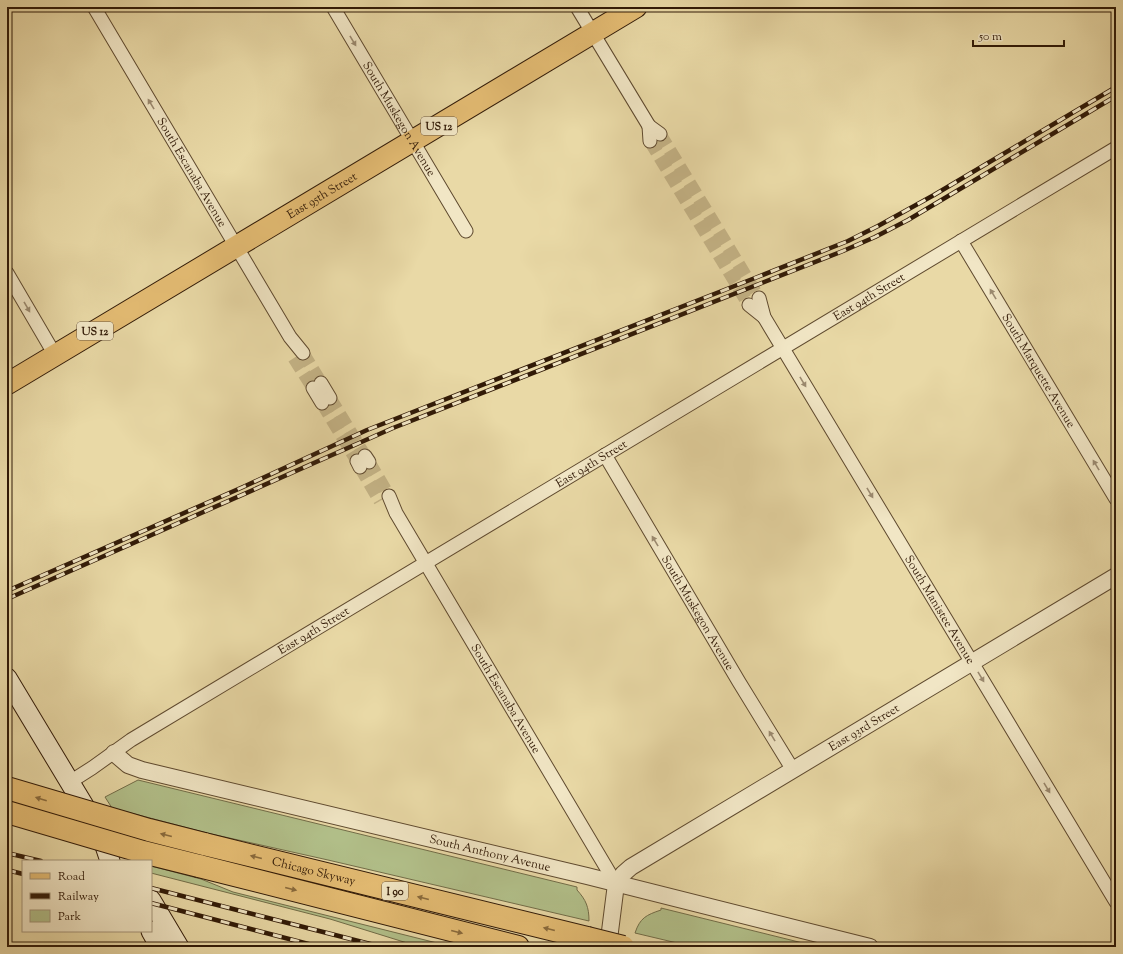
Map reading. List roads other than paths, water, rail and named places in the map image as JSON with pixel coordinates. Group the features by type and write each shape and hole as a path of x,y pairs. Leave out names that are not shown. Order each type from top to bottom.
{"highway":[{"name":"Chicago Skyway","path":"7,788 149,830 623,947"},
{"name":"Chicago Skyway","path":"7,812 143,852 518,947"}],"main road":[{"name":"East 95th Street","path":"7,384 636,7"},
{"path":"7,678 101,834 110,860"},
{"path":"101,834 124,855 127,860"},
{"path":"152,902 179,947"},
{"path":"151,932 160,947"}],"street":[{"name":"South Escanaba Avenue","path":"94,7 290,337 299,355"},
{"name":"South Muskegon Avenue","path":"333,7 466,231"},
{"path":"577,7 655,138"},
{"name":"East 94th Street","path":"70,782 131,740 1116,148"},
{"name":"South Marquette Avenue","path":"961,241 1116,499"},
{"path":"7,273 55,355"},
{"name":"South Manistee Avenue","path":"754,302 1116,902"},
{"path":"317,386 326,401"},
{"name":"South Muskegon Avenue","path":"605,455 793,770"},
{"name":"South Escanaba Avenue","path":"385,498 396,513 616,884"},
{"name":"East 93rd Street","path":"616,884 624,874 639,862 1116,576"},
{"name":"South Anthony Avenue","path":"114,753 128,765 142,770 616,884 870,947"},
{"path":"608,947 616,884"}],"tunnel":[{"path":"660,134 759,298"},
{"path":"650,141 749,305"},
{"path":"303,353 321,383"},
{"path":"294,358 313,388"},
{"path":"330,398 365,456"},
{"path":"322,403 357,461"},
{"path":"369,462 389,496"},
{"path":"360,467 380,501"}],"railway":[{"path":"7,591 243,487 367,430 848,241 934,195 1116,87"},
{"path":"7,599 393,428 843,251 875,237 908,220 1116,96"},
{"path":"7,853 37,860"},
{"path":"7,870 22,874"},
{"path":"152,888 382,947"},
{"path":"152,903 320,947"}]}
